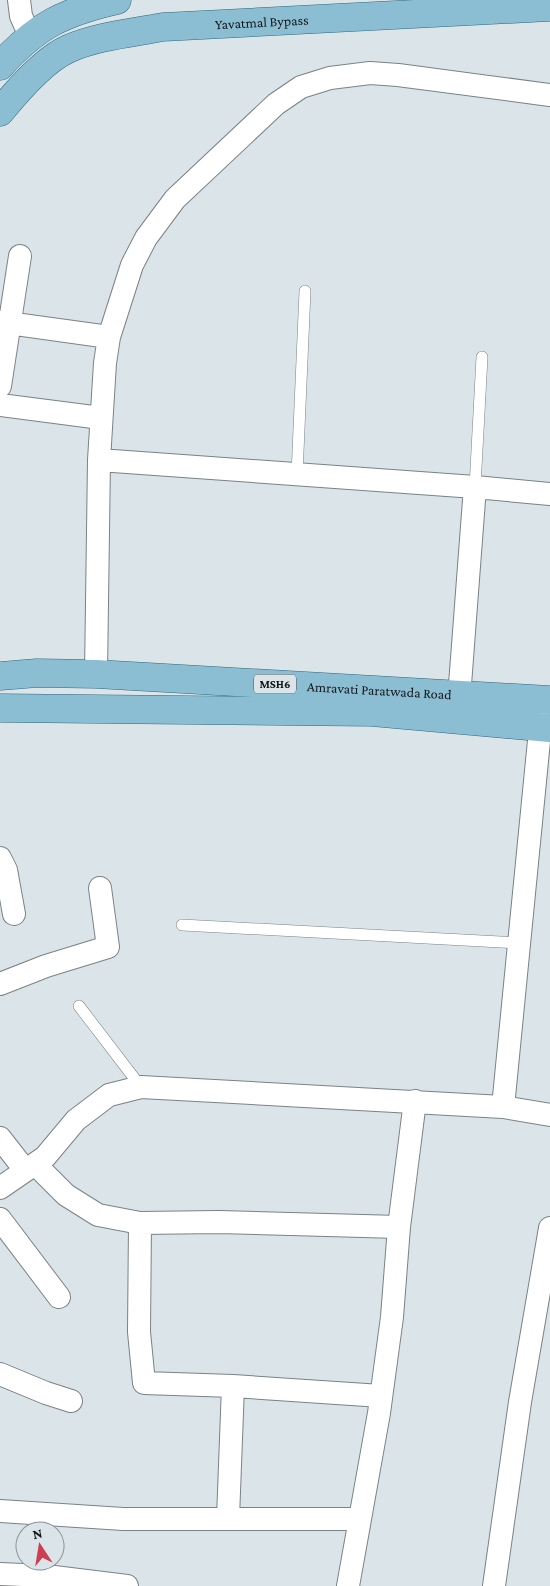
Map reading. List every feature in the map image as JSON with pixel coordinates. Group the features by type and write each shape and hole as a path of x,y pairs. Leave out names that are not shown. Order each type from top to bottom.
{"main road":[{"path":"0,66 20,43 49,22 82,8 117,0"},
{"name":"Yavatmal Bypass","path":"0,112 40,69 67,49 105,38 163,27 550,7"},
{"name":"Amravati Paratwada Road","path":"0,676 37,673 96,674 459,707 545,727"},
{"name":"Amravati Paratwada Road","path":"0,708 372,712 546,700"}],"street":[{"path":"19,0 21,16 30,36"},
{"path":"96,674 99,460 104,363 109,337 132,265 146,238 175,199 276,104 301,87 330,78 370,73 550,95"},
{"path":"0,386 4,322 20,256"},
{"path":"4,322 109,337"},
{"path":"0,405 101,418"},
{"path":"99,460 550,494"},
{"path":"459,707 475,487"},
{"path":"503,1107 519,943 545,727 546,700"},
{"path":"0,858 6,870 14,914"},
{"path":"0,984 46,966 108,946 100,888"},
{"path":"0,1188 45,1157 76,1120 109,1095 141,1087 191,1092 415,1101 503,1107 550,1115"},
{"path":"348,1586 381,1396 392,1317 399,1227 415,1101"},
{"path":"0,1138 30,1167 66,1195 98,1215 140,1223 238,1222 399,1227"},
{"path":"0,1219 59,1297"},
{"path":"140,1223 139,1332 144,1384 233,1386 381,1396"},
{"path":"494,1586 520,1402 550,1228"},
{"path":"0,1374 71,1401"},
{"path":"228,1518 233,1386"},
{"path":"0,1511 20,1514 123,1519 359,1519"},
{"path":"0,1574 46,1576 126,1586"}],"lane":[{"path":"297,475 305,291"},
{"path":"475,487 482,357"},
{"path":"182,925 519,943"},
{"path":"79,1006 141,1087"}]}
